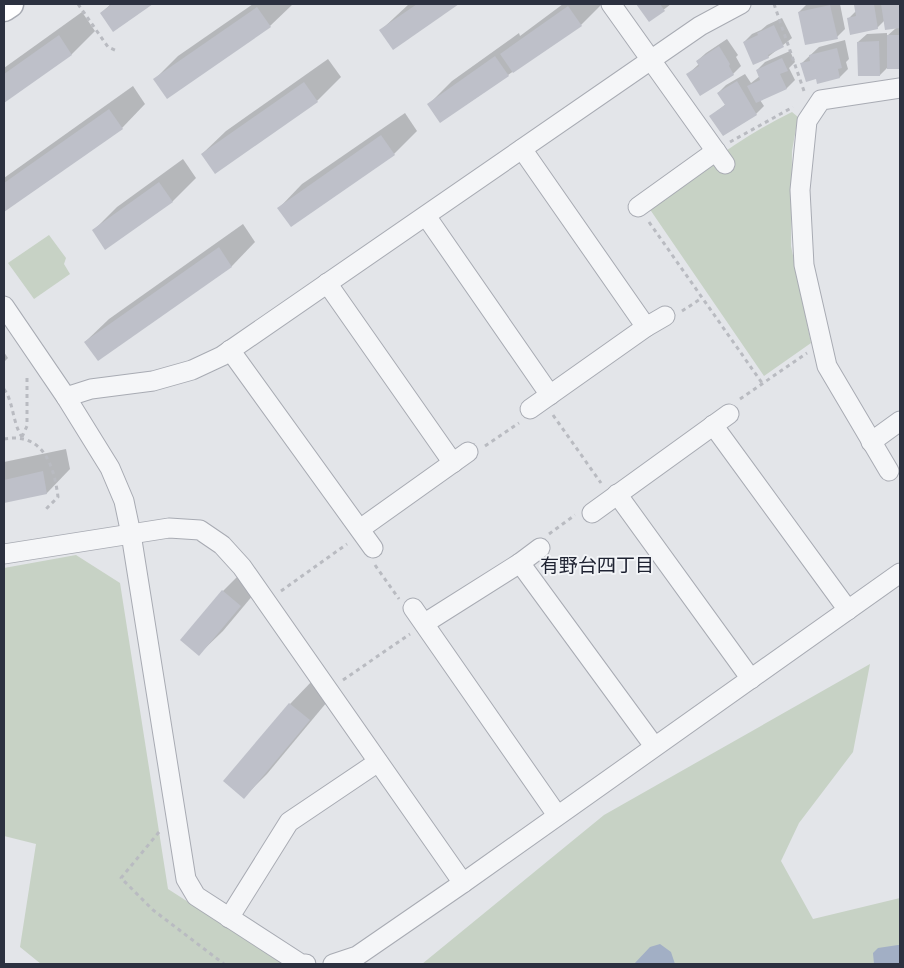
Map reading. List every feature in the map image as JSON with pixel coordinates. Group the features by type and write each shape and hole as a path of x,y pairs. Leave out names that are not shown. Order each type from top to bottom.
{"street":[{"path":"4,8 10,4"},
{"path":"611,4 720,158 638,207"},
{"path":"66,397 91,389 153,381 192,370 230,350 700,26 742,4"},
{"path":"889,471 827,366 804,265 800,190 807,121 812,105 821,100 900,88"},
{"path":"522,149 646,327"},
{"path":"426,216 541,401 646,327 665,316"},
{"path":"327,283 460,458 360,529"},
{"path":"4,306 66,397 110,468 124,502 131,534 174,814 186,879 196,896 300,964 306,964"},
{"path":"230,350 373,548"},
{"path":"592,513 729,414"},
{"path":"871,442 900,422"},
{"path":"714,425 848,610"},
{"path":"615,496 751,679"},
{"path":"4,554 169,528 200,530 222,545 242,567 463,883"},
{"path":"424,624 520,563 540,548"},
{"path":"520,563 654,746"},
{"path":"333,964 356,956 463,883 900,573"},
{"path":"413,608 557,815"},
{"path":"229,918 289,822 378,762"}],"path":[{"path":"78,4 108,47 117,51"},
{"path":"720,158 790,108 812,105 774,4"},
{"path":"638,207 762,383"},
{"path":"729,414 726,409 822,343"},
{"path":"22,438 27,426 28,374"},
{"path":"4,389 8,394 16,429 22,438"},
{"path":"460,458 471,456 534,413 541,401 615,496"},
{"path":"4,439 22,438 31,440 50,464 55,477 58,497 44,511"},
{"path":"540,548 536,543 586,506 592,513"},
{"path":"266,601 358,536 360,529"},
{"path":"373,548 366,553 407,611 413,608"},
{"path":"328,690 424,624"},
{"path":"174,814 121,878 153,910 224,964"}],"shaded area":[{"path":"792,112 798,117 792,151 791,246 811,343 764,376 649,208 736,144"},
{"path":"49,235 66,258 64,264 70,274 34,299 8,263"},
{"path":"76,555 120,583 168,889 285,964 41,964 20,947 36,844 4,836 4,568"},
{"path":"870,664 853,752 799,823 781,861 813,919 900,898 900,964 422,964 604,815"}],"water":[{"path":"660,944 671,952 675,964 634,964 650,947"},
{"path":"900,945 900,964 874,964 873,953 878,948"}],"building":[{"path":"112,4 153,4 113,32 100,13"},
{"path":"417,4 459,4 393,50 379,30"},
{"path":"636,4 660,4 665,11 649,22"},
{"path":"874,4 878,29 850,35 847,18 856,16 854,5"},
{"path":"881,4 900,4 900,28 885,30"},
{"path":"830,5 838,39 805,45 798,12"},
{"path":"568,6 582,26 513,73 500,54"},
{"path":"257,7 271,27 167,99 153,79"},
{"path":"774,25 784,47 768,55 769,58 753,65 743,42"},
{"path":"59,35 72,55 4,103 4,74"},
{"path":"887,35 900,35 900,69 887,69"},
{"path":"879,41 880,76 858,76 857,42"},
{"path":"719,46 730,64 729,66 734,75 700,96 686,74 699,66 696,61"},
{"path":"837,48 842,68 838,69 840,78 817,84 816,79 806,82 800,63 810,61 809,55"},
{"path":"495,56 509,76 440,123 427,104"},
{"path":"782,58 788,71 780,74 787,89 756,103 747,86 760,80 756,70"},
{"path":"737,81 757,115 723,136 709,116 725,105 717,93"},
{"path":"304,82 318,102 215,174 201,154"},
{"path":"109,109 123,129 4,212 4,183"},
{"path":"381,135 395,155 291,227 277,208"},
{"path":"159,182 173,202 105,250 92,230"},
{"path":"219,247 232,267 98,361 84,342"},
{"path":"43,471 47,494 4,503 4,480"},
{"path":"222,590 241,606 199,656 180,640"},
{"path":"289,703 310,720 244,799 223,781"}],"district":[{"name":"有野台四丁目","path":"597,565"}]}
